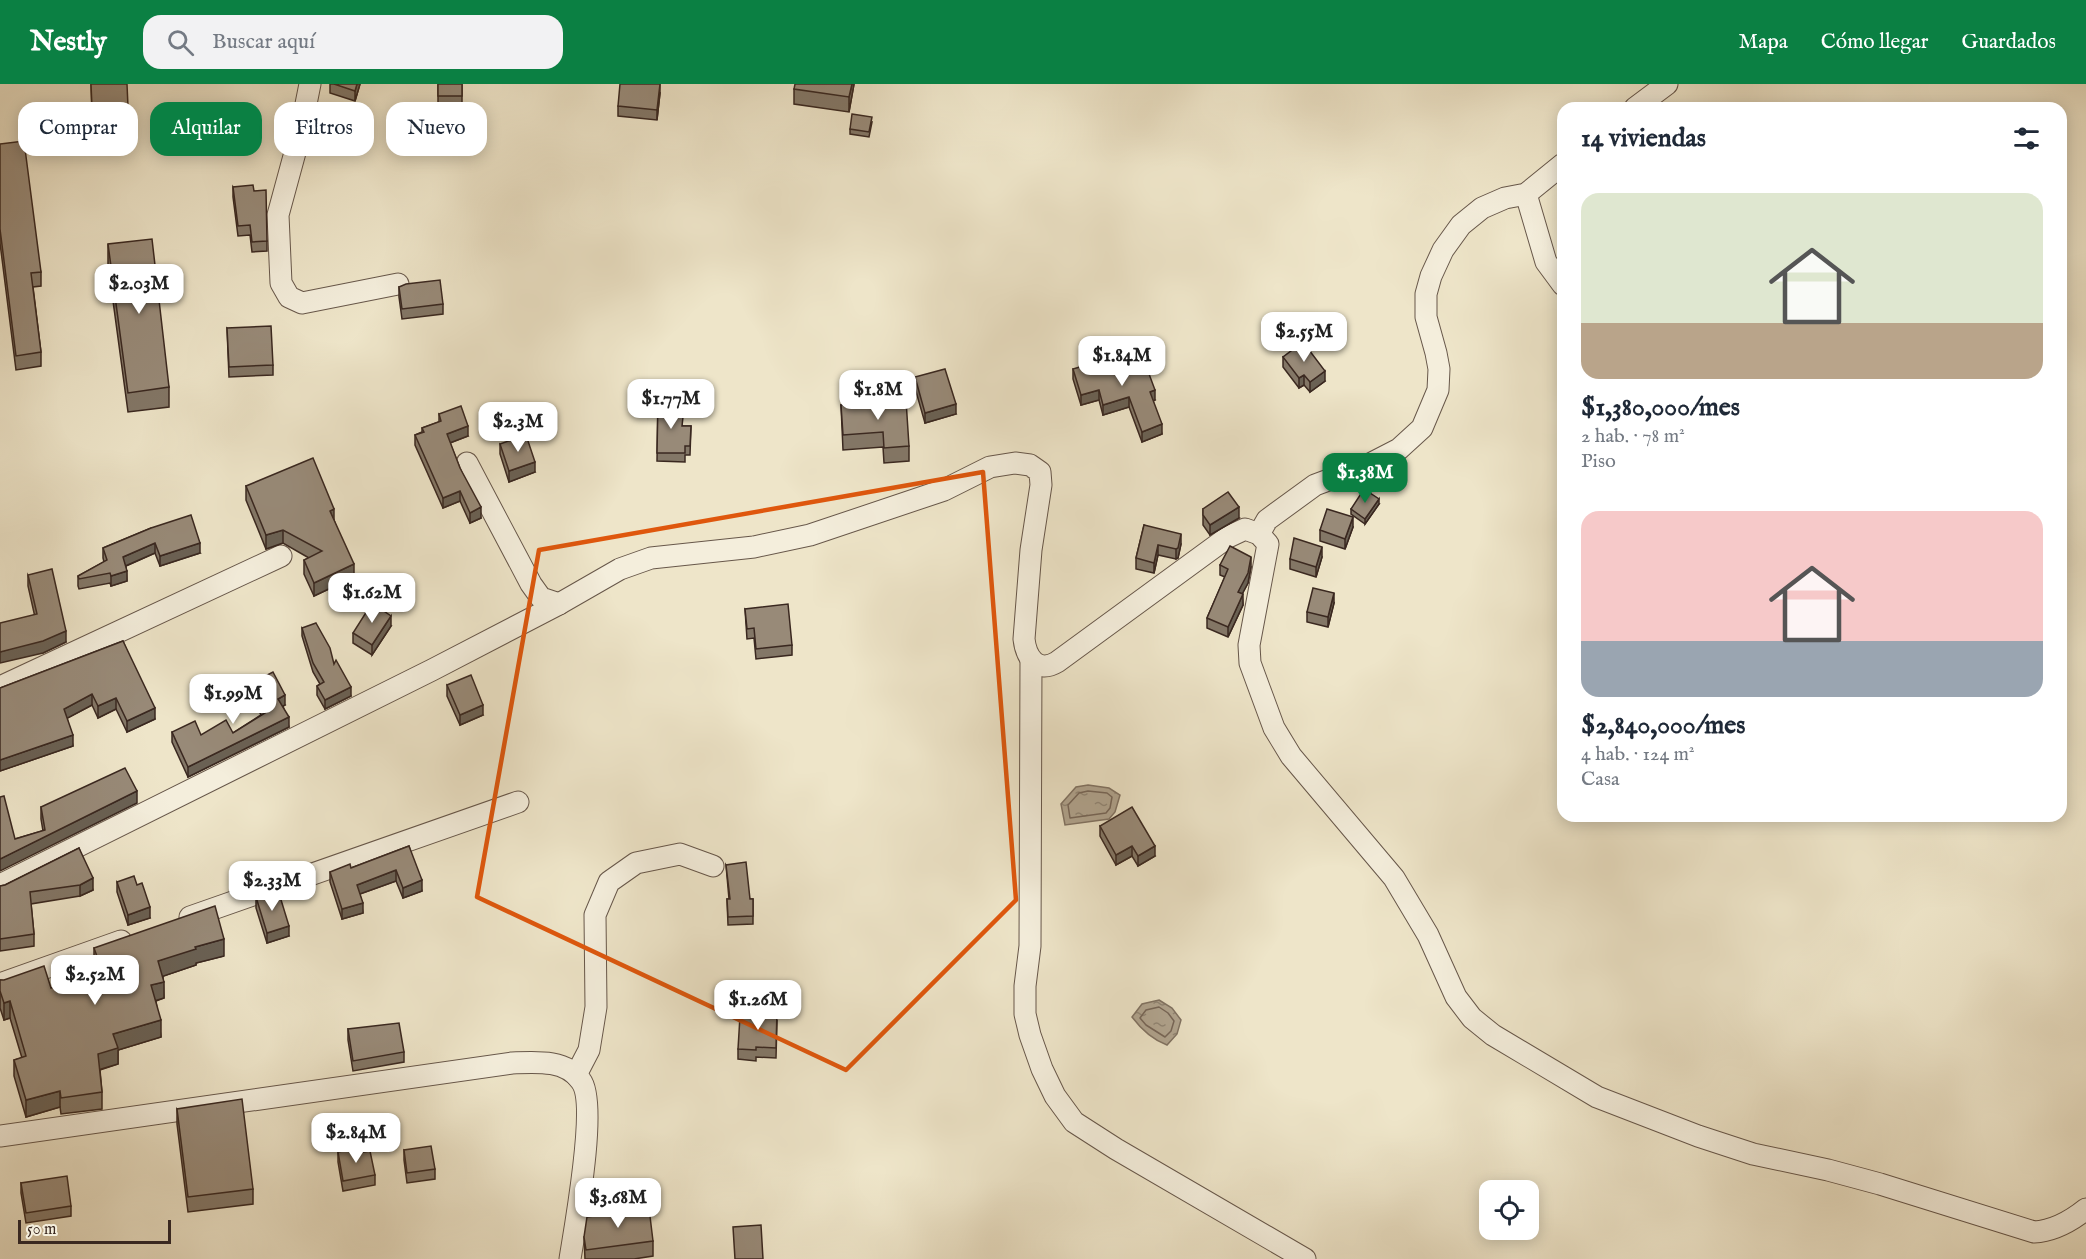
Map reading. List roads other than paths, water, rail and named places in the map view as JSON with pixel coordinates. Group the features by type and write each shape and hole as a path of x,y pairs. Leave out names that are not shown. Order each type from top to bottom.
{"street":[{"path":"310,84 300,134 278,215 282,283 289,297 302,303 398,284"},
{"path":"1643,102 1668,84"},
{"path":"1259,534 1267,520 1315,485 1366,466 1399,449 1422,428 1438,390 1439,369 1426,317 1426,294 1431,276 1443,250 1461,225 1482,208 1505,198 1526,194 1557,169"},
{"path":"1526,194 1546,262 1557,277"},
{"path":"468,463 531,584 541,598 559,604"},
{"path":"0,885 422,675 559,604 620,569 651,558 754,547 810,535 944,490 990,467 1015,463 1029,465 1040,472 1041,485 1030,550 1025,615 1026,650 1031,660 1030,946 1024,986 1030,1035 1055,1096 1074,1122 1305,1259"},
{"path":"1031,660 1043,666 1050,666 1228,537 1245,528 1259,534 1268,544 1252,622 1249,645 1250,663 1274,728 1291,756 1394,878 1428,935 1456,997 1472,1018 1493,1035 1597,1097 1698,1136 1753,1154 1880,1184 2034,1232 2045,1232 2076,1217 2086,1209"},
{"path":"0,687 281,556"},
{"path":"169,924 518,802"},
{"path":"576,1075 589,1050 596,1007 595,915 609,882 636,863 680,854 713,866"},
{"path":"0,984 135,936"},
{"path":"0,1136 512,1063 546,1062 576,1075 585,1088 587,1130 570,1259"}],"water":[{"path":"1088,785 1109,788 1120,795 1115,812 1109,819 1065,825 1061,804 1076,787"},
{"path":"1159,1000 1172,1008 1181,1020 1177,1034 1167,1045 1147,1033 1132,1017 1142,1004"}]}
